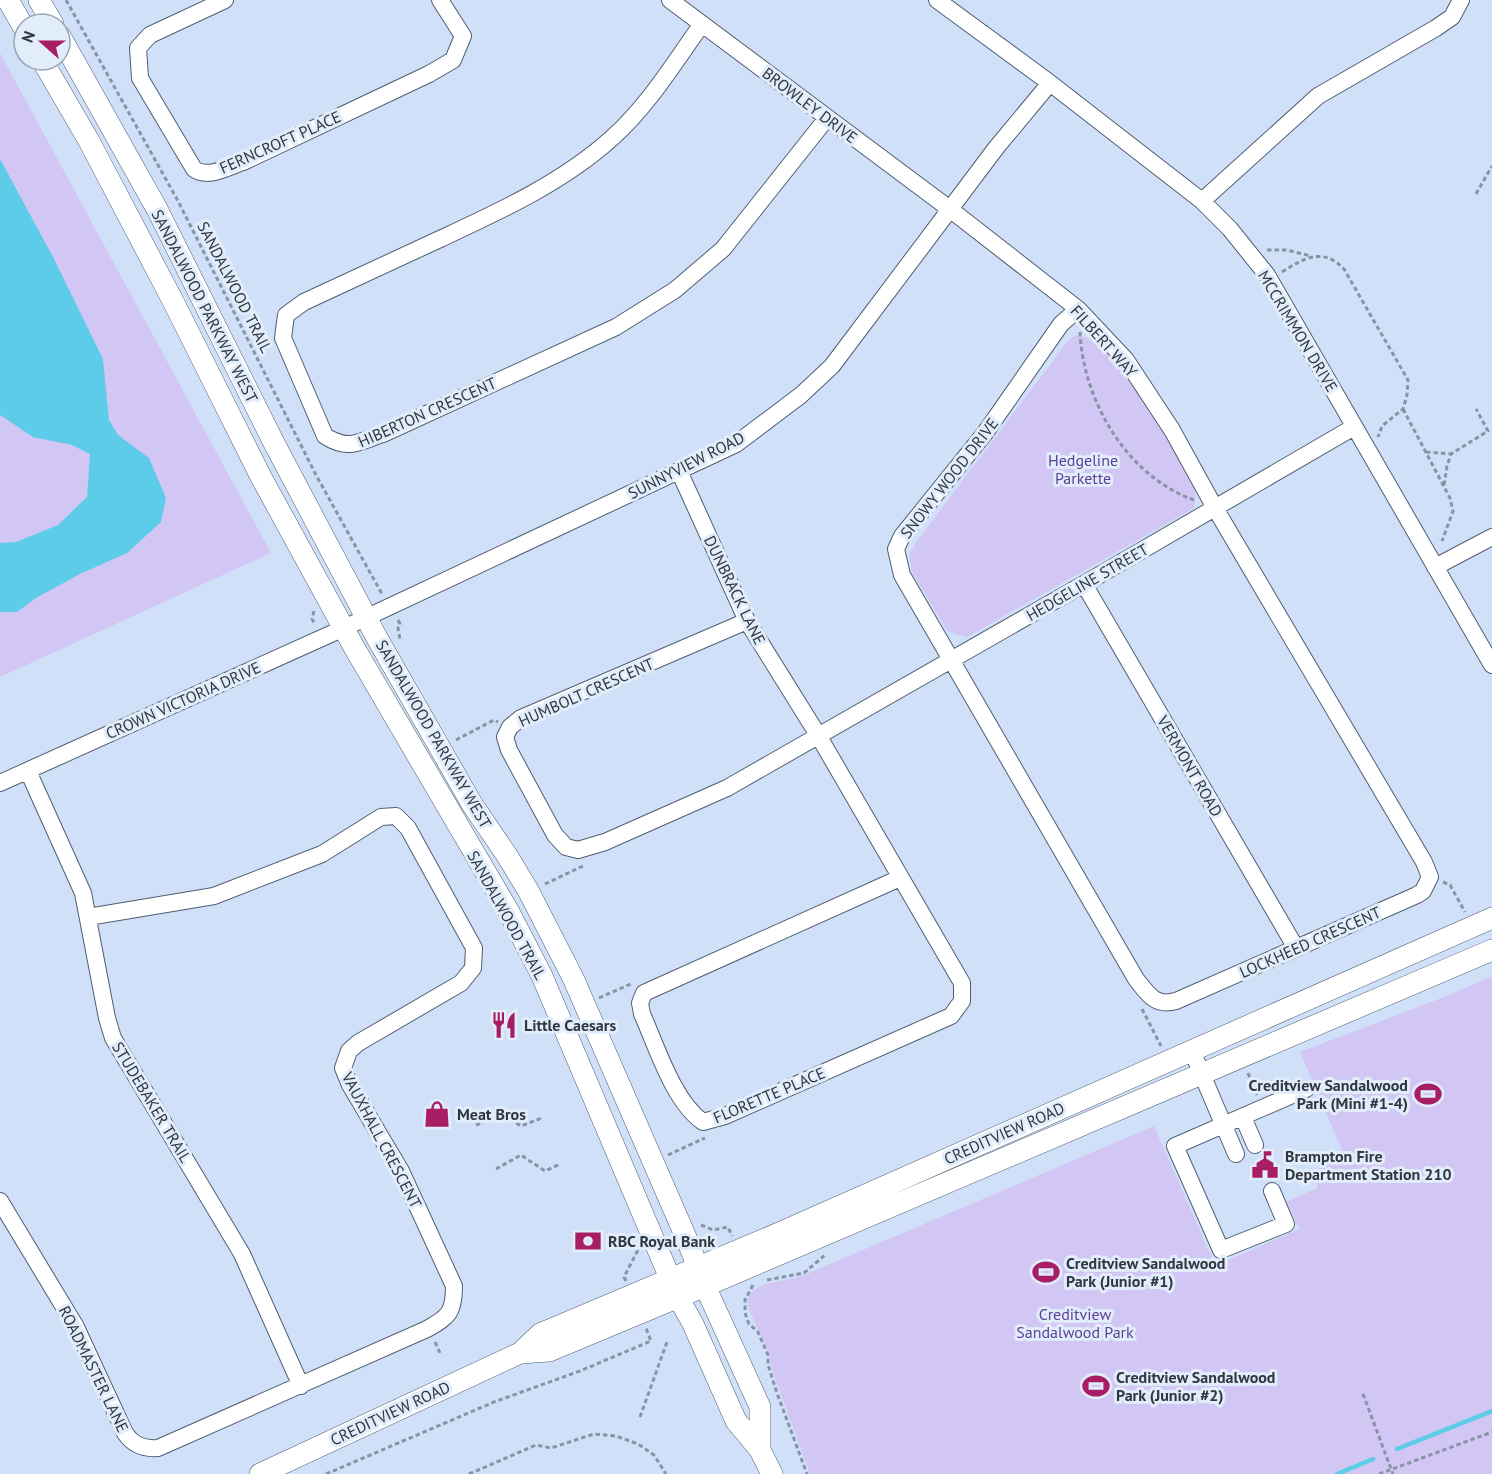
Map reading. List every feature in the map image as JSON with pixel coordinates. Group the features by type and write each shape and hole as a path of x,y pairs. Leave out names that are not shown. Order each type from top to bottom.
{"main road":[{"name":"SANDALWOOD PARKWAY WEST","path":"72,57 157,209 273,441 367,617 472,804 529,892 574,980 760,1407 760,1450"},
{"name":"SANDALWOOD PARKWAY WEST","path":"49,72 94,151 174,303 261,477 344,628 486,870 542,976 674,1287 736,1421 760,1450 771,1474"},
{"name":"CREDITVIEW ROAD","path":"701,1276 784,1231 1482,923"},
{"name":"CREDITVIEW ROAD","path":"260,1474 520,1353 549,1351 674,1287 1203,1073 1492,950"},
{"path":"542,976 557,973 574,980"}],"street":[{"name":"FERNCROFT PLACE","path":"225,0 150,35 138,48 140,78 194,169 200,174 211,173 243,162 429,74 453,60 463,36 440,0"},
{"name":"BROWLEY DRIVE","path":"670,0 951,210"},
{"name":"MCCRIMMON DRIVE","path":"937,0 1050,83 1202,201 1230,229 1270,280 1492,665"},
{"path":"955,14 966,0"},
{"path":"1202,201 1318,96 1436,28 1452,16 1461,0"},
{"name":"HIBERTON CRESCENT","path":"702,24 653,92 614,136 589,158 552,183 472,224 304,302 286,315 283,338 325,436 338,443 350,445 382,434 616,327 675,290 723,249 827,118"},
{"name":"SUNNYVIEW ROAD","path":"367,617 736,444 801,395 832,366 996,148 1050,83"},
{"name":"FILBERT WAY","path":"951,210 1078,309 1126,360 1172,430 1215,508"},
{"name":"SNOWY WOOD DRIVE","path":"953,659 902,575 896,549 902,536 986,433 1061,324 1078,309"},
{"name":"HEDGELINE STREET","path":"818,735 1084,584 1354,426"},
{"name":"DUNBRACK LANE","path":"678,471 747,621 818,735"},
{"path":"1215,508 1424,862 1430,877"},
{"path":"1435,567 1492,537"},
{"name":"VERMONT ROAD","path":"1084,584 1296,948"},
{"name":"CROWN VICTORIA DRIVE","path":"0,783 367,617"},
{"name":"HUMBOLT CRESCENT","path":"585,848 566,847 555,836 508,750 505,737 510,727 521,718 747,621"},
{"path":"953,659 1136,979 1150,997"},
{"path":"585,848 605,842 727,788 818,735"},
{"name":"FLORETTE PLACE","path":"644,993 640,1003 642,1014 681,1101 703,1122 725,1116 951,1016 962,1001 962,983 818,735"},
{"name":"STUDEBAKER TRAIL","path":"28,771 83,893 107,1018 113,1038 242,1254 301,1386"},
{"name":"VAUXHALL CRESCENT","path":"88,917 214,896 322,854 381,817 396,816 408,828 474,948 473,968 461,983 358,1043 349,1050 343,1068 350,1085 401,1171 454,1286 453,1306 448,1315 434,1325 301,1386"},
{"name":"LOCKHEED CRESCENT","path":"1150,997 1166,1004 1176,1001 1417,894 1423,891 1430,877"},
{"path":"644,993 900,878"},
{"path":"1192,1051 1232,1121 1245,1150"},
{"path":"1272,1191 1286,1224 1221,1250 1176,1146 1306,1089"},
{"name":"ROADMASTER LANE","path":"0,1201 76,1327 125,1433 135,1444 143,1448 158,1448 301,1386"}],"path":[{"name":"SANDALWOOD TRAIL","path":"66,0 178,201 316,475 377,587"},
{"path":"1476,194 1492,166"},
{"path":"1255,260 1269,249 1287,250 1330,258 1344,269 1408,380 1403,409 1383,426 1380,435 1368,451"},
{"path":"1270,280 1293,265 1313,256"},
{"path":"1078,309 1083,362 1093,396 1113,432 1144,472 1168,489 1215,508"},
{"path":"1403,409 1450,498 1453,511 1442,541"},
{"path":"1425,452 1451,454 1488,431 1476,409"},
{"path":"1486,426 1492,424"},
{"path":"1444,486 1451,454"},
{"path":"440,749 494,720 510,727"},
{"path":"529,892 585,865 585,848"},
{"path":"1430,877 1450,885 1482,923"},
{"path":"585,1006 633,983 644,993"},
{"path":"1150,997 1142,1009 1169,1061"},
{"path":"1248,1072 1263,1108"},
{"path":"476,1125 502,1114 521,1126 542,1118"},
{"path":"653,1162 712,1135 714,1119"},
{"path":"496,1169 521,1155 545,1171 560,1164"},
{"path":"624,1277 639,1251 637,1240"},
{"path":"745,1300 745,1313 749,1324 758,1332 768,1355 768,1365 777,1393 807,1474"},
{"path":"433,1338 440,1353"},
{"path":"326,1474 494,1402 580,1371 651,1341"},
{"path":"639,1417 667,1342"},
{"path":"1363,1394 1393,1474"},
{"path":"1379,1474 1492,1432"},
{"path":"469,1474 536,1445 551,1448 594,1434 616,1436 638,1444 654,1455 666,1474"}],"green space":[{"path":"0,53 271,553 0,677"},
{"name":"Hedgeline Parkette","path":"1076,335 1097,340 1137,386 1196,488 1194,508 967,637 948,632 912,572 909,555 917,541 1068,341"},
{"name":"Creditview Sandalwood Park","path":"1492,976 1492,1474 810,1474 771,1367 770,1358 747,1302 755,1289 802,1276 1154,1126 1215,1265 1217,1265 1299,1229 1287,1201 1318,1188 1311,1172 1345,1157 1300,1052 1452,994"}],"water":[{"path":"0,159 53,257 103,359 109,420 118,435 149,458 166,498 161,522 127,553 80,574 36,598 17,612 0,612 0,543 16,542 58,525 87,497 90,454 72,445 33,437 0,415"}],"waterway":[{"path":"1397,1449 1492,1411"},
{"path":"1337,1474 1373,1459"}],"place":[{"name":"Little Caesars","path":"504,1025"},
{"name":"Creditview Sandalwood Park (Mini #1-4)","path":"1428,1094"},
{"name":"Meat Bros","path":"437,1114"},
{"name":"Brampton Fire Department Station 210","path":"1265,1165"},
{"name":"RBC Royal Bank","path":"588,1241"},
{"name":"Creditview Sandalwood Park (Junior #1)","path":"1046,1272"},
{"name":"Creditview Sandalwood Park (Junior #2)","path":"1096,1386"}]}
